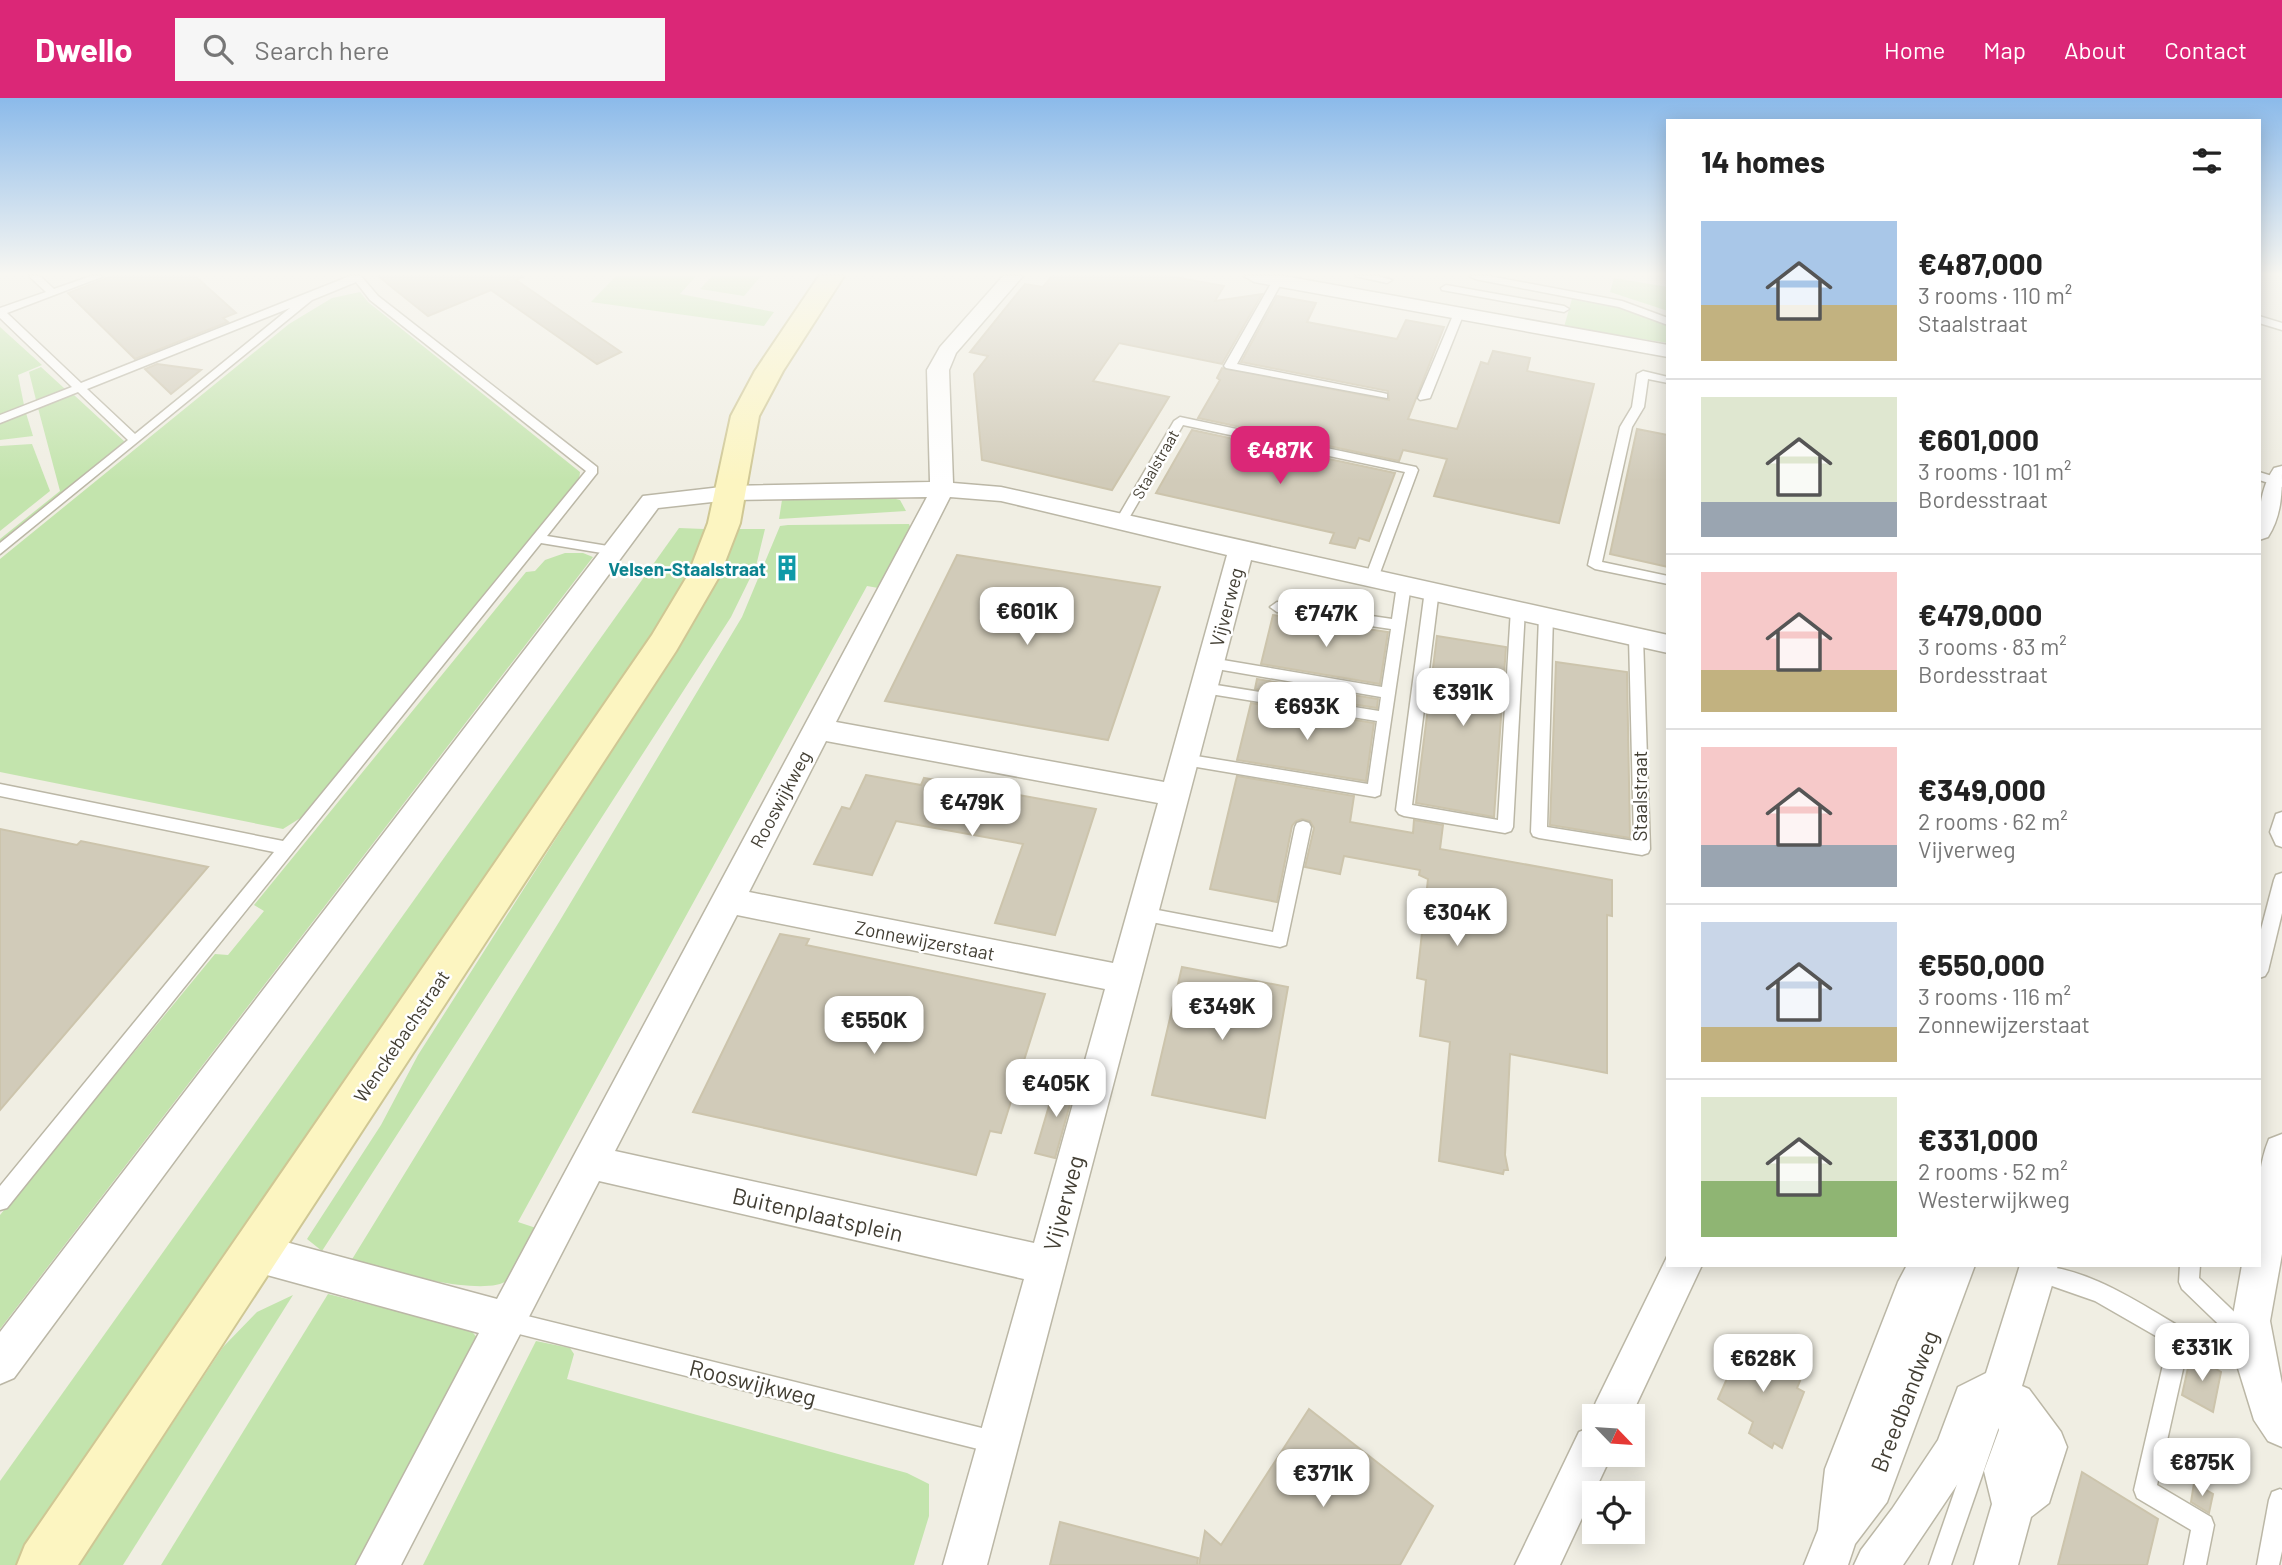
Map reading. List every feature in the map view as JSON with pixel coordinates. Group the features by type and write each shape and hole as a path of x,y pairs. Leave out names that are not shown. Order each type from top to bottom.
{"street":[{"name":"Wenckebachstraat","path":"45,1565 664,643 705,575 724,523 745,416 786,344"},
{"name":"Rooswijkweg","path":"378,1565 930,517 942,489 939,370 953,344"},
{"path":"1632,344 1666,351"},
{"path":"2261,525 2275,479"},
{"name":"Staalstraat","path":"730,494 942,489 1001,494 1666,644"},
{"path":"0,1364 651,500 730,494"},
{"name":"Vijverweg","path":"965,1565 1241,550"},
{"path":"818,729 1175,795"},
{"name":"Zonnewijzerstaat","path":"726,900 1124,979"},
{"path":"2261,1266 2282,1150"},
{"name":"Buitenplaatsplein","path":"589,1162 1047,1265"},
{"name":"Rooswijkweg","path":"256,1254 508,1321"},
{"path":"1616,1404 1682,1267"},
{"name":"Breedbandweg","path":"1836,1553 1846,1469 1917,1282 1934,1267"},
{"name":"Breedbandweg","path":"1836,1553 1872,1487 1955,1267"},
{"path":"1876,1565 1907,1524 1954,1452 1972,1401 2002,1386 2033,1267"},
{"path":"2261,1267 2251,1321 2257,1366 2268,1406 2282,1427"},
{"path":"1996,1565 2013,1504 2034,1488 2046,1447 2002,1386"},
{"path":"1537,1565 1584,1467"}],"lane":[{"path":"35,344 135,440"},
{"path":"0,419 193,344"},
{"path":"0,551 252,344"},
{"path":"0,1201 593,470 432,344"},
{"path":"1242,344 1230,366 1383,396"},
{"path":"1424,398 1446,344"},
{"path":"1666,380 1643,374 1638,407 1626,427 1595,565 1666,580"},
{"name":"Staalstraat","path":"1121,522 1180,421 1412,470 1371,578"},
{"path":"537,538 614,551"},
{"path":"1184,760 1375,791 1404,584"},
{"path":"1432,590 1404,810 1505,827 1518,609"},
{"path":"1277,607 1398,625"},
{"name":"Staalstraat","path":"1546,616 1539,832 1642,849 1636,637"},
{"path":"1207,676 1386,717"},
{"name":"Vijverweg","path":"1207,676 1389,693"},
{"path":"0,790 286,848"},
{"path":"2282,818 2278,832 2282,841"},
{"path":"1142,914 1280,940 1303,827"},
{"path":"2261,963 2282,880"},
{"path":"2033,1267 2100,1293 2180,1338 2145,1490 2203,1525 2195,1565"},
{"path":"2190,1267 2189,1282 2255,1345"},
{"name":"Rooswijkweg","path":"508,1321 998,1443"},
{"path":"1940,1565 2002,1386"},
{"path":"2268,1565 2280,1500"}],"green space":[{"path":"0,344 19,344 42,365 18,375 24,405 0,414"},
{"path":"264,344 421,344 580,472 579,481 302,817 283,829 0,772 0,559"},
{"path":"41,367 65,389 36,400 29,372"},
{"path":"74,395 125,442 0,543 0,539 60,491 38,408"},
{"path":"26,413 33,436 0,440 0,423"},
{"path":"32,444 50,491 0,531 0,446"},
{"path":"888,497 900,500 906,511 779,519 782,500"},
{"path":"909,524 911,529 884,589 867,586 518,1222 539,1229 512,1276 496,1285 456,1284 408,1276 351,1261 742,617 780,526"},
{"path":"679,528 704,529 697,568 676,601 20,1565 0,1565 0,1481"},
{"path":"738,529 765,529 756,566 731,617 322,1251 307,1239 381,1125 418,1055 690,628"},
{"path":"565,553 583,553 593,557 0,1329 0,1215 215,954 228,955 264,911 254,905 526,572 535,571 545,560"},
{"path":"328,1294 471,1330 480,1342 358,1565 161,1565"},
{"path":"293,1295 123,1565 79,1565 223,1347 257,1312"},
{"path":"536,1341 570,1348 574,1354 567,1379 907,1473 929,1484 929,1516 914,1565 423,1565"}],"building":[{"path":"120,344 172,344 135,359"},
{"path":"569,344 610,344 621,352 597,364"},
{"path":"976,344 1118,344 1093,381 1169,397 1112,490 982,460 974,374 988,356 970,352"},
{"path":"1126,344 1233,344 1222,364"},
{"path":"1251,344 1437,344 1408,419 1457,429 1481,362 1488,364 1493,351 1530,358 1527,371 1594,384 1559,523 1434,496 1447,459 1403,450 1399,461 1198,418 1220,380 1217,378 1222,368 1389,400 1388,391 1241,362"},
{"path":"157,364 201,370 171,394 145,369"},
{"path":"1637,429 1666,435 1666,567 1610,554"},
{"path":"1192,430 1395,473 1369,541 1359,538 1355,548 1330,543 1334,533 1156,493"},
{"path":"957,555 1160,587 1108,740 885,701"},
{"path":"1273,615 1388,632 1380,684 1261,664"},
{"path":"1437,636 1506,647 1494,817 1416,803"},
{"path":"1556,662 1627,672 1630,838 1550,825"},
{"path":"1257,679 1378,699 1377,708 1255,689"},
{"path":"1251,703 1374,723 1366,781 1237,760"},
{"path":"866,775 921,785 924,778 1096,809 1055,935 995,923 1023,844 896,821 872,875 814,864 842,807 850,809"},
{"path":"1237,776 1354,796 1350,822 1413,833 1414,820 1443,825 1440,849 1612,880 1612,916 1607,915 1607,1073 1510,1054 1505,1155 1508,1170 1504,1170 1503,1174 1439,1161 1450,1042 1420,1036 1426,980 1417,978 1428,879 1419,875 1420,870 1344,856 1340,874 1305,867 1314,828 1310,821 1302,819 1292,826 1277,902 1210,889"},
{"path":"0,829 77,845 81,841 208,867 0,1110"},
{"path":"780,934 809,939 806,945 1045,994 1001,1133 990,1131 976,1175 693,1112"},
{"path":"1182,967 1288,987 1265,1118 1152,1095"},
{"path":"1057,1079 1076,1083 1055,1158 1035,1153"},
{"path":"1744,1340 1802,1376 1797,1388 1804,1392 1782,1448 1774,1443 1772,1448 1749,1433 1753,1422 1718,1399"},
{"path":"2191,1354 2221,1372 2213,1412 2182,1395"},
{"path":"1309,1409 1433,1506 1400,1565 1199,1565 1205,1531 1221,1545"},
{"path":"2082,1472 2158,1519 2147,1565 2058,1565"},
{"path":"2194,1483 2213,1494 2209,1513 2191,1502"},
{"path":"1060,1522 1198,1558 1197,1565 1050,1565"}],"place":[{"name":"Velsen-Staalstraat","path":"787,568"}]}
